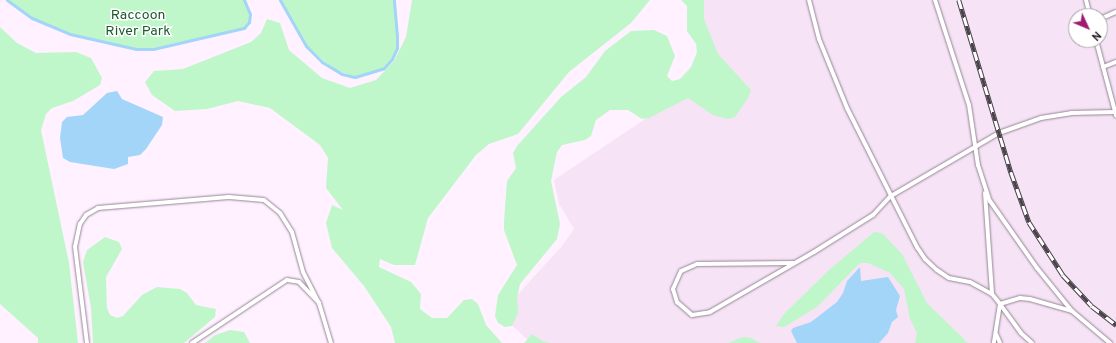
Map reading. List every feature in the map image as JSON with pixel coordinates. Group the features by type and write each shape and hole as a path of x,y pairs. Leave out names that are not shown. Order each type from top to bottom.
{"lane":[{"path":"809,0 818,39 844,102 891,196 925,259 949,278 970,282 992,294 1021,334 1032,343"},
{"path":"935,0 969,105 984,186 990,240 992,294"},
{"path":"794,264 697,264 681,271 673,289 677,302 692,315 710,312 794,264 873,215 891,196 976,145 1041,118 1071,113 1115,113 1098,48"},
{"path":"1103,67 1116,62"},
{"path":"984,186 998,215 1072,311 1110,343"},
{"path":"87,343 75,247 80,224 86,215 98,208 229,197 264,200 280,213 292,232 303,272 319,303 331,343"},
{"path":"192,343 287,280 299,282 319,303"},
{"path":"1000,304 1020,298 1030,299 1072,311"},
{"path":"994,343 994,332 1000,304"},
{"path":"994,332 1000,343"}],"shaded area":[{"path":"697,0 1116,0 1116,343 531,343 500,314 562,246 574,229 559,204 554,180 702,81"}],"green space":[{"name":"Raccoon River Park","path":"7,0 244,0 250,14 249,22 244,28 153,48 136,49 70,34 32,18"},
{"path":"280,0 394,0 397,48 392,59 384,68 355,77 333,69 306,46"},
{"path":"412,0 650,0 631,23 569,72 518,134 489,144 476,155 428,218 415,265 394,265 380,259 379,267 411,282 421,294 420,309 432,318 447,318 464,300 472,299 478,304 486,325 502,343 395,343 391,327 364,286 332,248 326,223 332,205 343,210 326,188 328,158 320,145 270,108 238,101 207,109 175,111 152,95 145,82 154,71 183,69 251,42 261,33 267,19 280,23 289,50 322,78 350,88 376,80 394,61 406,37"},
{"path":"681,0 704,0 704,19 718,54 751,90 748,98 735,117 727,119 713,115 688,98 649,118 642,119 628,110 610,110 596,120 591,136 585,140 562,145 557,152 551,181 560,224 557,239 520,284 517,298 518,313 512,326 505,327 498,323 495,316 498,295 517,265 504,230 507,181 516,168 513,153 517,146 561,97 586,77 605,51 631,31 654,30 667,36 675,56 667,76 672,81 680,79 691,67 697,52 696,44 687,31 687,6"},
{"path":"0,27 17,43 36,53 76,52 91,58 102,78 100,85 73,101 52,108 46,114 41,130 69,263 78,343 38,343 38,338 0,304"},
{"path":"874,232 882,233 902,254 927,303 968,343 915,343 917,333 910,319 904,289 890,273 868,263 860,263 817,307 784,327 776,326 784,314 829,270"},
{"path":"105,237 119,242 122,249 106,277 107,308 110,315 117,318 123,316 142,295 157,287 180,289 187,293 196,305 216,309 215,317 184,343 93,343 91,308 83,262 87,250"},
{"path":"230,330 244,332 250,343 205,343 215,335"},
{"path":"532,334 544,342 551,343 524,343"},
{"path":"743,337 751,338 760,343 728,343"}],"water":[{"path":"117,91 122,99 163,117 162,125 146,149 140,155 128,157 128,164 114,169 70,162 63,158 60,138 62,122 67,117 83,115 107,93"},
{"path":"860,267 861,281 888,277 900,296 896,310 898,317 892,322 888,333 879,343 797,343 791,331 793,328 811,322 837,302 843,293 847,281"}],"waterway":[{"path":"7,0 32,18 70,34 136,49 153,49 244,28 249,22 250,14 244,0"},
{"path":"280,0 306,46 322,62 342,74 355,77 384,68 392,59 397,48 394,0"}],"railway":[{"path":"959,0 1011,172 1029,222 1063,275 1092,306 1116,325"}]}
